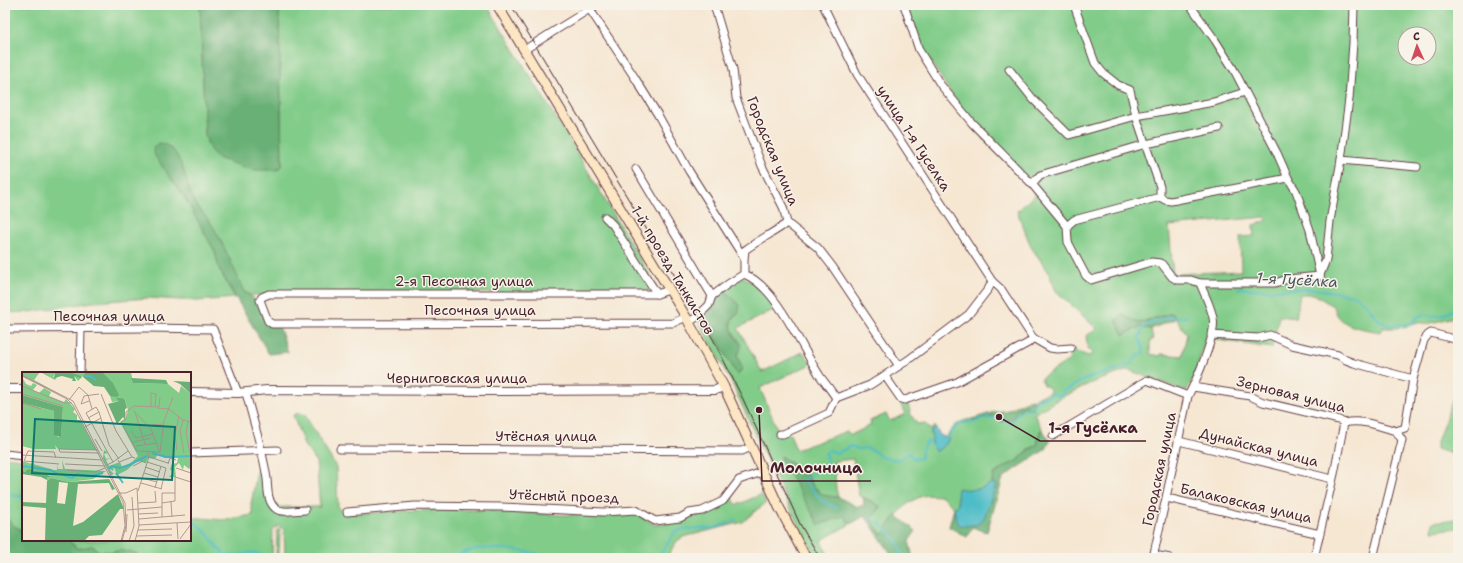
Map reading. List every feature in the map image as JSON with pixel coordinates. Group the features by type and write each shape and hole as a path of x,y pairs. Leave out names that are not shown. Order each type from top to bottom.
{"main road":[{"name":"1-й проезд Танкистов","path":"497,5 687,319 724,387 762,472 806,558"}],"street":[{"name":"Городская улица","path":"714,5 733,69 736,98 762,166 782,207 787,223 818,248 832,266 899,366"},
{"name":"улица 1-я Гуселка","path":"823,5 857,74 992,281 1002,289 1033,338 1050,348 1071,348"},
{"path":"904,5 919,50 940,84 972,123 1032,184 1067,226 1068,242 1086,276 1091,280 1151,262 1161,263 1172,277 1177,280 1191,280 1200,283 1275,283 1288,279 1320,276"},
{"path":"1074,5 1095,63 1103,73 1118,85 1130,90 1136,116 1160,187 1160,197"},
{"path":"1190,5 1216,40 1234,70 1296,191 1310,230 1320,276"},
{"path":"1320,276 1326,260 1330,221 1341,160 1349,98 1354,5"},
{"path":"524,50 591,6 643,91 689,171 744,258"},
{"path":"1009,68 1033,99 1069,135 1136,116 1214,102 1245,92"},
{"path":"1032,184 1040,176 1146,144 1219,128"},
{"path":"1341,160 1417,167"},
{"path":"636,169 712,296 744,274"},
{"path":"1067,226 1074,220 1160,197 1170,201 1288,178"},
{"path":"605,216 613,225 657,294"},
{"path":"744,274 745,250 787,223"},
{"path":"744,274 764,287 779,306 821,377 836,398"},
{"path":"780,434 829,413 836,398 870,385 899,366 969,314 989,288 992,281"},
{"name":"Городская улица","path":"1154,556 1188,396 1199,375 1214,327 1213,318 1200,283"},
{"name":"2-я Песочная улица","path":"272,324 268,321 260,300 262,297 269,294 657,294 669,290"},
{"name":"Песочная улица","path":"272,324 673,323 697,317 709,306 712,296"},
{"name":"Песочная улица","path":"5,329 213,329 242,393"},
{"path":"80,372 82,329"},
{"path":"1374,558 1402,440 1396,431 1405,428 1414,379 1424,340 1431,333 1458,340"},
{"path":"1211,335 1258,338 1270,335 1292,345 1338,355 1354,364 1414,379"},
{"path":"885,376 901,399 905,400 956,382 1028,343 1033,338"},
{"path":"1053,436 1147,380 1165,386 1177,393 1188,396"},
{"name":"Черниговская улица","path":"191,392 242,393 267,390 715,390 724,387"},
{"name":"Зерновая улица","path":"1193,387 1250,396 1263,402 1339,420 1344,423 1355,421 1378,425 1396,431"},
{"path":"5,389 22,389"},
{"path":"242,393 261,451 269,497 275,508 280,511 305,510"},
{"path":"1314,558 1344,423"},
{"name":"Дунайская улица","path":"1179,441 1332,479"},
{"name":"Утёсная улица","path":"340,449 742,451 751,448"},
{"path":"191,453 278,450"},
{"path":"5,454 22,456"},
{"name":"Утёсный проезд","path":"347,512 415,506 502,507 604,512 636,510 655,521 680,518 689,513 702,511 709,508 723,501 739,480 762,472"},
{"name":"Балаковская улица","path":"1167,498 1320,534"},
{"path":"1154,556 1170,558"}],"green space":[{"path":"5,5 200,5 205,134 209,148 277,170 282,166 279,5 487,5 659,291 251,295 244,292 219,269 235,298 197,301 148,298 93,302 29,312 5,313"},
{"path":"200,5 279,5 282,166 277,170 253,170 217,158 209,148 205,135"},
{"path":"901,5 1458,5 1458,316 1427,324 1417,322 1404,327 1382,328 1380,332 1352,326 1341,319 1334,307 1314,294 1300,294 1296,318 1279,316 1272,348 1206,337 1194,378 1186,391 1128,370 1091,383 1062,397 1034,414 1042,429 1037,445 1029,449 1017,461 1004,467 993,475 992,483 986,487 970,491 957,497 958,505 954,508 942,496 931,495 920,497 903,508 882,535 871,519 874,502 859,496 853,459 834,461 838,497 826,496 822,494 812,485 807,475 781,457 781,460 792,478 844,516 850,524 821,542 830,558 817,558 797,522 732,383 699,322 704,316 737,374 737,355 741,344 732,330 731,320 738,314 724,290 743,277 762,288 777,308 738,328 762,372 803,352 811,364 760,388 778,431 790,434 796,450 847,431 851,435 871,425 870,421 886,414 890,421 905,414 899,400 907,401 911,415 917,424 925,423 930,430 935,426 936,428 931,431 933,447 936,452 946,444 948,438 946,437 951,430 963,421 972,419 974,421 998,414 1001,422 1024,406 1033,410 1033,400 1051,391 1047,386 1043,385 1041,378 1071,359 1067,354 1061,351 1068,349 1089,356 1093,353 1088,350 1086,336 1097,329 1056,291 1048,271 1031,247 1017,211 1035,195 1029,185 971,125 914,35","holes":["1265,217 1268,220 1253,225 1254,236 1240,237 1241,271 1173,274 1169,226","1172,313 1187,334 1182,356 1161,354 1160,356 1150,354 1150,340 1153,340 1151,329 1140,327 1123,334 1120,327 1122,315 1138,323"]},
{"path":"160,143 168,146 179,160 192,196 198,207 216,231 244,292 253,298 260,306 267,325 279,326 288,352 269,354 219,269 215,252 186,200 155,156 153,149"},
{"path":"724,290 740,305 738,314 731,320 733,334 741,344 740,351 737,355 742,367 740,373 737,375 704,316 712,307 712,302"},
{"path":"1172,313 1177,318 1151,329 1140,327 1123,335 1116,320 1122,315 1139,323"},
{"path":"1456,390 1458,391 1458,456 1437,449 1437,442"},
{"path":"1031,399 1033,400 1033,410 1024,406 1015,413 1015,416 1012,419 1001,422 998,415 974,421 972,419 994,412 1008,410"},
{"path":"299,413 305,415 336,467 338,508 345,514 427,510 481,510 560,515 636,513 655,525 677,522 702,513 730,495 737,505 762,494 766,503 743,522 683,537 677,541 666,558 285,558 284,530 278,526 273,530 272,558 141,558 136,553 122,551 100,552 92,546 78,549 69,541 191,541 191,517 223,520 253,515 251,504 260,455 268,498 279,507 320,507 316,462 304,445 293,415"},
{"path":"1042,429 1050,441 1046,449 1003,478 987,532 972,527 967,537 949,527 954,508 955,515 966,526 974,524 984,518 996,485 992,483 993,475 1004,467 1017,461 1030,449 1037,445"},
{"path":"781,456 807,475 812,485 822,494 826,496 838,497 858,507 864,505 863,497 881,507 871,519 882,535 896,515 916,531 909,541 913,558 894,558 865,516 850,524 844,516 819,525 781,460"},
{"path":"5,457 22,459 22,530 5,518"},
{"path":"1458,513 1458,528 1432,531 1433,522 1457,519"},
{"path":"6,517 14,526 22,530 22,541 69,541 78,549 92,546 100,552 122,551 136,553 141,558 5,558"},
{"path":"277,530 280,530 279,558 276,558"}],"water":[{"path":"936,428 940,435 949,439 946,444 936,452 933,448 931,431"},
{"path":"992,483 996,485 984,518 979,524 966,526 959,525 954,508 958,505 958,488 976,489"}],"waterway":[{"name":"1-я Гусёлка","path":"1238,288 1267,290 1314,289 1353,295 1364,302 1380,321 1388,325 1411,324 1420,315 1440,316 1458,308"},
{"name":"1-я Гусёлка","path":"947,439 960,424 978,421 986,416 990,419 999,417 1011,424 1019,413 1024,409 1031,408 1037,399 1047,397 1053,393 1058,396 1086,379 1131,364 1136,357 1144,352 1139,338 1144,326 1168,317 1187,317"},
{"name":"1-я Гусёлка","path":"801,482 828,463 825,453 829,450 837,453 851,446 858,449 867,448 874,451 881,457 898,460 909,453 914,459 921,458 923,447 928,441 934,447"},
{"path":"804,480 822,501 837,508"},
{"name":"1-я Гусёлка","path":"5,494 22,497"},
{"path":"870,517 886,529 895,539 899,545 902,558"},
{"name":"1-я Гусёлка","path":"658,558 675,532 684,529 715,528 736,520"},
{"name":"1-я Гусёлка","path":"191,521 203,529 218,548 227,555 233,556 251,552 272,558"},
{"name":"1-я Гусёлка","path":"454,558 462,553 480,549 523,551 552,558"}],"tram line":[{"path":"511,5 713,339 743,399 800,524 820,558"}],"place":[{"name":"Молочница","path":"759,410"},
{"name":"1-я Гусёлка","path":"999,417"}]}
